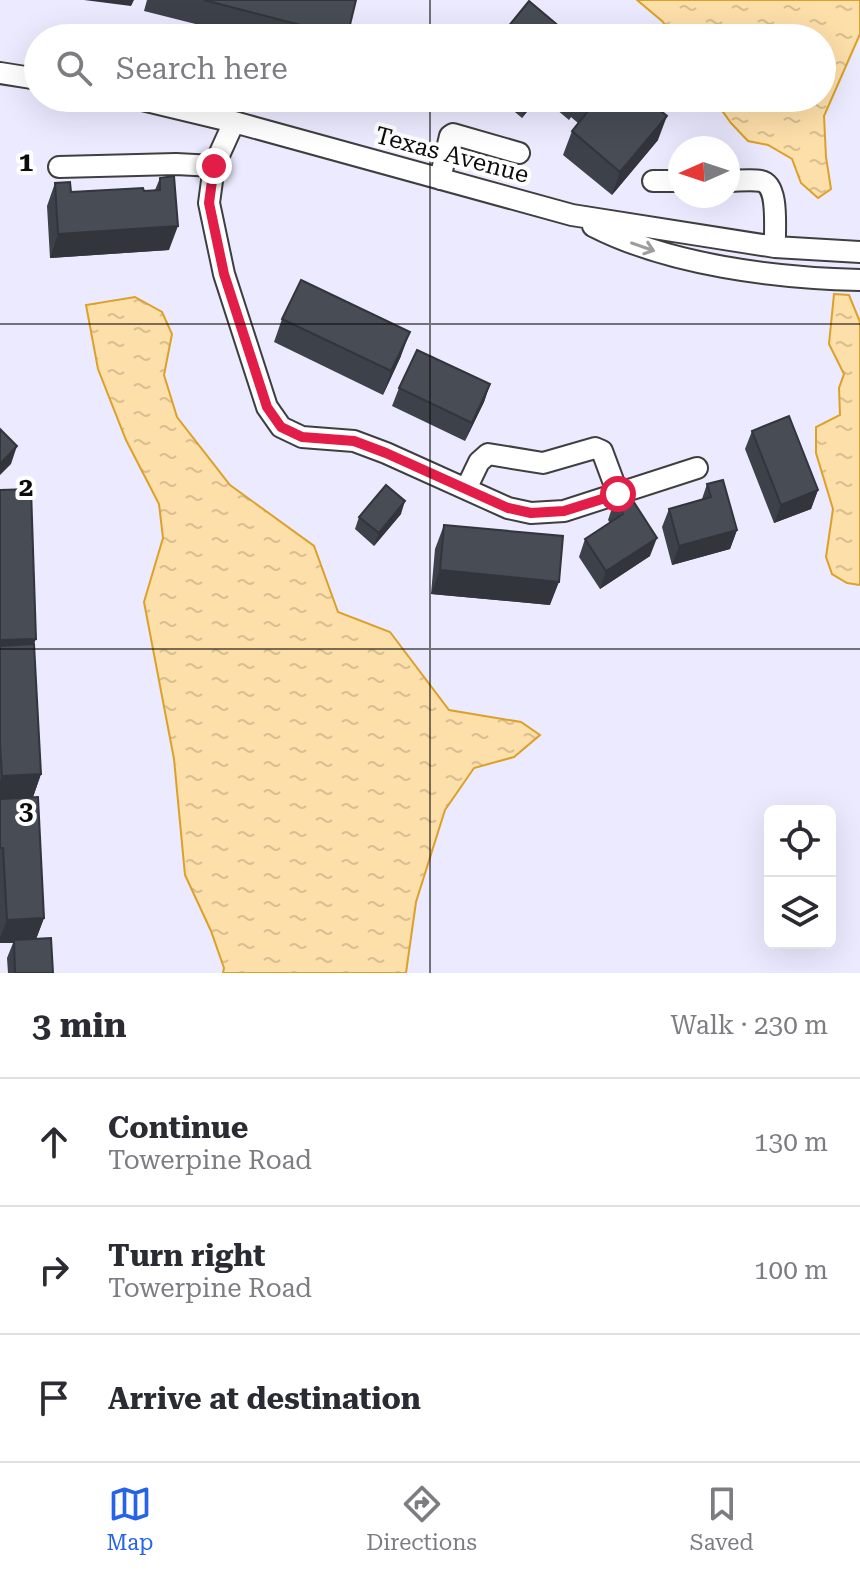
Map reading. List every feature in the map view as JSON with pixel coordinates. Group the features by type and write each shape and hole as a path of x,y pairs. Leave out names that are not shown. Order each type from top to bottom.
{"street":[{"path":"0,73 24,77"},
{"name":"Texas Avenue","path":"192,112 572,215 775,247 860,252"},
{"path":"234,122 214,166 209,203 224,274 267,407 281,427 302,437 354,441 508,508 531,513 564,511 697,468"},
{"path":"440,179 453,134 519,153"},
{"path":"59,167 214,166"},
{"path":"653,181 668,181"},
{"path":"740,181 763,181 768,185 774,198 775,247"},
{"name":"Texas Avenue","path":"572,215 647,250 733,268 812,279 860,280"},
{"path":"466,489 479,462 488,454 543,463 595,448 602,451 618,494"}],"water":[{"path":"637,0 860,0 860,34 836,89 836,24 664,24"},
{"path":"723,112 826,112 826,157 831,189 818,198 801,183 792,159 768,145 748,141"},
{"path":"834,294 849,295 860,322 860,585 847,583 832,574 826,557 833,509 816,453 816,427 840,415 839,388 844,374 829,344"},
{"path":"135,297 162,312 172,334 164,375 177,417 230,485 314,546 338,612 390,632 449,710 521,722 540,735 514,757 474,768 445,810 416,902 406,973 223,973 211,931 185,875 174,759 144,602 163,538 159,504 126,440 98,369 86,305"}],"building":[{"path":"204,0 356,0 350,24 297,24"},
{"path":"529,1 556,24 510,24"},
{"path":"587,112 662,112 667,116 620,172 572,131"},
{"path":"174,176 178,226 58,234 55,183 70,182 71,192 143,188 144,191 160,190 160,178"},
{"path":"301,280 410,332 391,371 282,319"},
{"path":"417,350 490,384 472,423 399,388"},
{"path":"789,416 818,490 781,505 752,431"},
{"path":"0,429 17,446 0,464"},
{"path":"723,480 737,530 679,546 669,509 711,497 707,484"},
{"path":"386,485 405,501 379,533 359,517"},
{"path":"31,489 36,639 0,640 0,490"},
{"path":"628,493 657,538 606,571 585,539 623,514 614,502"},
{"path":"444,525 563,536 559,582 440,570"},
{"path":"34,644 41,774 2,776 0,646"},
{"path":"38,797 44,918 7,920 3,848 0,848 0,799"},
{"path":"51,938 53,973 15,973 14,940"}],"route":[{"path":"214,166 209,203 224,274 267,407 281,427 302,437 354,441 508,508 531,513 564,511 618,494"}]}
